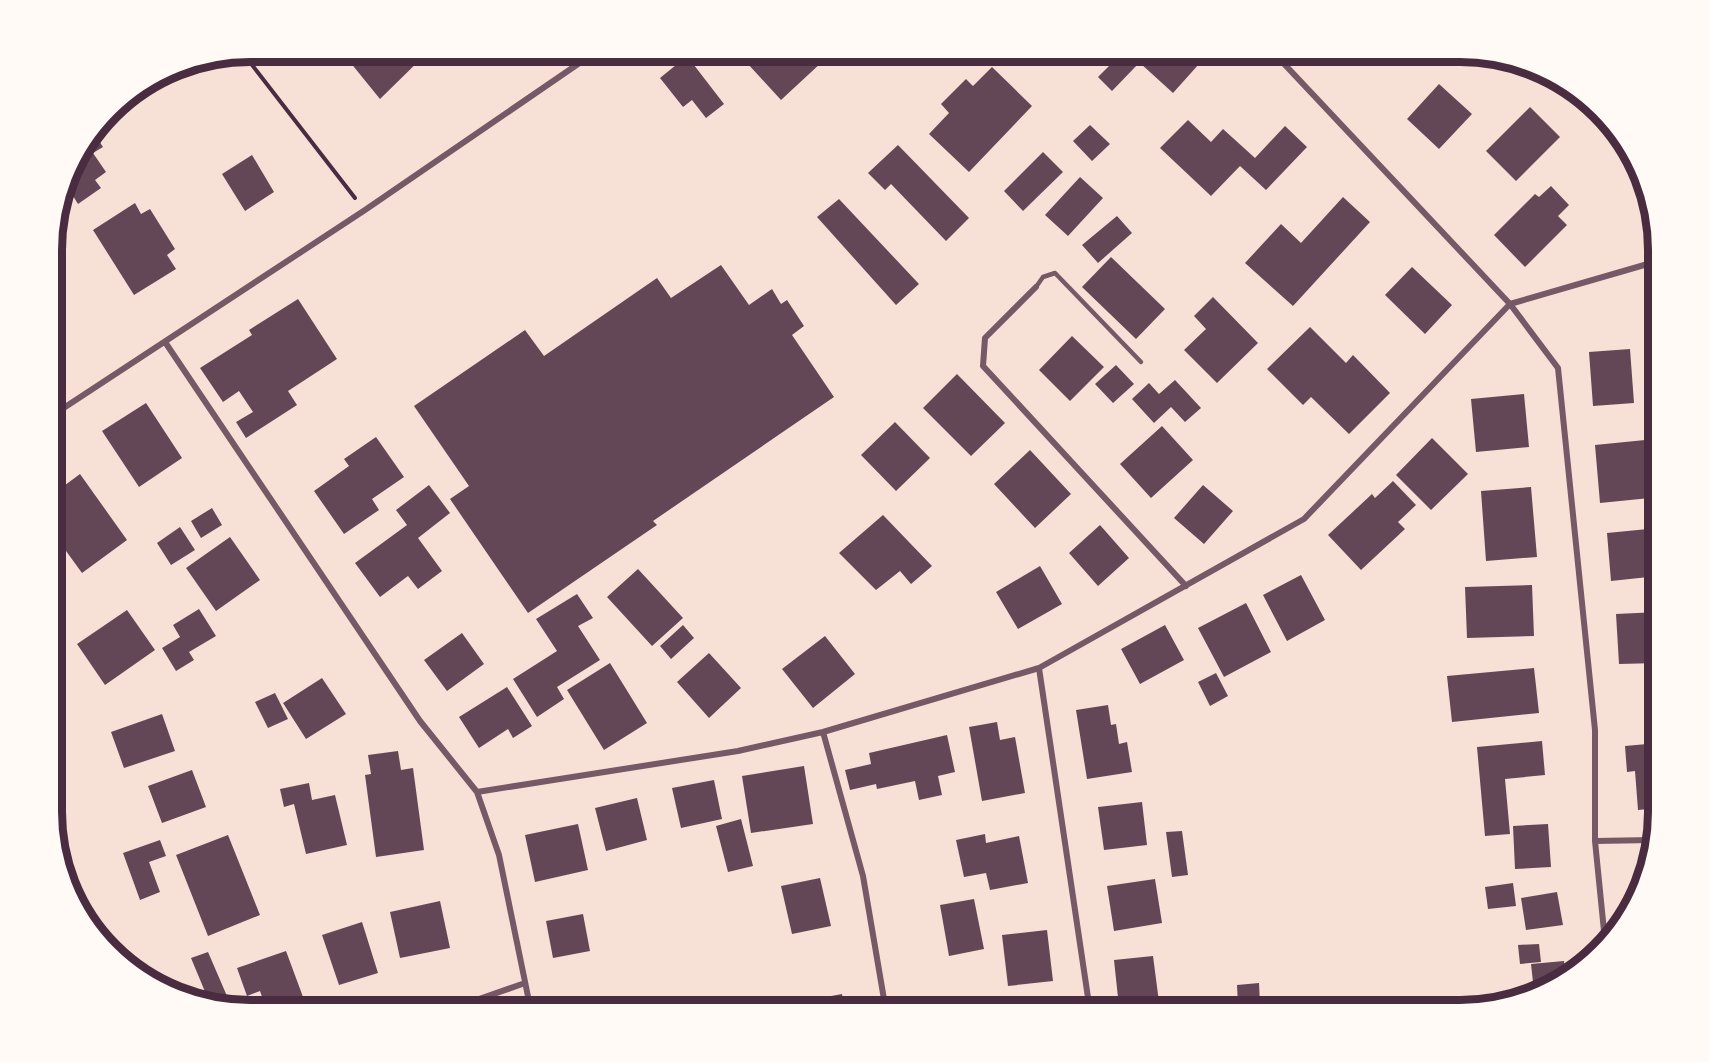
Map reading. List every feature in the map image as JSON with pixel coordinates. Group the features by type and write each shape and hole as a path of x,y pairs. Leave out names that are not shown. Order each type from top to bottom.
{"street":[{"path":"1282,61 1510,304 1558,368 1594,730 1594,841 1604,932"},
{"path":"61,411 365,210 581,62"},
{"path":"477,792 738,751 823,732 1039,668 1304,519 1510,304 1647,264"},
{"path":"1036,287 985,338 983,366 1186,586"},
{"path":"165,342 420,721 477,792 499,855 529,1000"},
{"path":"1039,668 1088,1000"},
{"path":"823,732 863,876 884,1000"},
{"path":"1594,841 1645,840"},
{"path":"475,1000 525,982"}],"lane":[{"path":"1036,287 1043,277 1055,273 1141,362"}],"path":[{"path":"250,62 365,210"},
{"path":"62,828 68,863"}],"building":[{"path":"1114,61 1139,63 1112,91 1098,77"},
{"path":"1142,61 1202,61 1173,93 1140,63"},
{"path":"350,62 418,62 380,99"},
{"path":"680,62 691,62 724,104 706,118 692,100 683,107 660,78"},
{"path":"746,62 822,62 822,62 781,100"},
{"path":"992,67 1032,106 969,172 929,134 949,113 941,104 966,79 973,86"},
{"path":"1439,84 1472,114 1439,149 1407,119"},
{"path":"1530,107 1560,137 1516,181 1486,151"},
{"path":"1188,120 1211,142 1223,129 1255,158 1285,126 1307,147 1266,190 1240,166 1211,196 1160,148"},
{"path":"1090,125 1110,144 1092,161 1073,141"},
{"path":"98,139 103,147 93,153 106,172 95,180 101,188 78,204 73,196 68,199 76,177"},
{"path":"898,145 969,218 946,241 891,184 885,190 868,173"},
{"path":"1043,152 1063,172 1023,211 1004,191"},
{"path":"252,155 274,192 245,211 222,174"},
{"path":"1080,177 1103,198 1068,236 1045,215"},
{"path":"1551,186 1569,205 1558,216 1567,225 1525,267 1494,235 1535,194 1539,197"},
{"path":"1343,197 1370,222 1293,306 1245,263 1281,224 1301,243"},
{"path":"839,199 919,284 896,305 817,217"},
{"path":"135,203 141,214 150,209 175,249 167,255 176,269 134,295 93,230"},
{"path":"1117,216 1132,233 1098,263 1082,245"},
{"path":"61,255 66,263 61,266"},
{"path":"1111,257 1165,309 1136,339 1082,287"},
{"path":"721,265 749,305 772,289 781,304 787,300 804,326 792,335 834,397 653,521 657,525 528,613 450,499 469,486 414,406 525,330 544,356 657,278 671,298"},
{"path":"1412,267 1452,305 1425,334 1385,295"},
{"path":"1213,297 1258,343 1217,383 1184,350 1206,329 1194,316"},
{"path":"298,299 337,359 288,391 297,405 246,438 236,422 253,412 239,391 223,402 200,368 252,335 249,330"},
{"path":"1310,327 1346,363 1353,355 1390,393 1349,434 1311,397 1303,405 1267,369"},
{"path":"1072,336 1104,367 1070,401 1039,370"},
{"path":"1630,349 1634,403 1593,406 1589,352"},
{"path":"1116,365 1134,384 1113,403 1095,384"},
{"path":"957,374 1005,423 971,456 923,408"},
{"path":"1175,380 1201,408 1185,422 1171,407 1154,423 1132,399 1149,383 1159,394"},
{"path":"1524,394 1529,447 1476,452 1471,399"},
{"path":"146,403 182,458 139,487 102,431"},
{"path":"895,422 930,458 896,491 861,455"},
{"path":"1162,426 1193,460 1151,498 1120,464"},
{"path":"376,437 404,477 372,499 379,510 344,534 314,491 349,466 344,459"},
{"path":"1432,438 1468,474 1431,510 1396,475"},
{"path":"1645,440 1647,498 1600,503 1595,445"},
{"path":"1030,450 1071,494 1035,528 994,484"},
{"path":"80,474 127,540 82,573 61,544 61,488"},
{"path":"1393,481 1416,505 1398,522 1405,529 1361,570 1328,535 1372,494 1375,498"},
{"path":"429,485 450,513 418,538 442,571 418,589 408,576 380,597 355,563 407,525 396,510"},
{"path":"1203,485 1233,511 1204,544 1174,518"},
{"path":"1531,487 1537,557 1486,561 1481,491"},
{"path":"212,508 222,525 201,538 191,521"},
{"path":"883,515 932,566 911,584 900,571 876,590 839,553"},
{"path":"1100,525 1129,558 1098,586 1069,553"},
{"path":"180,527 195,550 171,565 157,543"},
{"path":"1647,529 1647,577 1611,581 1607,533"},
{"path":"230,537 260,580 216,611 186,568"},
{"path":"1040,566 1062,604 1018,629 996,592"},
{"path":"638,569 683,618 652,646 607,597"},
{"path":"1301,575 1325,620 1287,641 1263,595"},
{"path":"1532,585 1534,636 1467,638 1465,587"},
{"path":"577,594 593,618 578,626 600,660 557,687 564,699 537,717 513,679 557,651 536,619"},
{"path":"1246,603 1271,652 1224,677 1198,628"},
{"path":"199,609 216,636 189,652 194,660 176,671 162,648 180,637 173,625"},
{"path":"127,610 155,650 105,685 77,644"},
{"path":"1647,613 1647,663 1619,664 1616,614"},
{"path":"683,625 694,638 671,659 660,646"},
{"path":"1165,625 1184,660 1140,684 1121,649"},
{"path":"462,633 484,664 447,691 424,660"},
{"path":"825,636 855,674 813,708 782,669"},
{"path":"709,653 741,688 709,718 677,682"},
{"path":"610,663 647,723 604,750 567,690"},
{"path":"1534,668 1539,713 1452,722 1447,676"},
{"path":"1216,673 1228,696 1210,706 1198,682"},
{"path":"322,678 346,714 306,739 283,703"},
{"path":"507,687 532,726 513,738 508,729 479,748 459,717"},
{"path":"275,693 288,719 268,728 255,702"},
{"path":"1108,705 1111,725 1116,724 1119,744 1127,742 1132,772 1087,779 1076,710"},
{"path":"162,714 175,751 124,768 111,732"},
{"path":"997,722 1000,740 1015,737 1025,793 982,801 969,727"},
{"path":"947,735 955,772 938,776 942,795 919,800 915,781 877,789 876,784 850,790 845,770 871,764 869,753"},
{"path":"1542,741 1545,775 1505,779 1510,834 1485,836 1477,747"},
{"path":"1647,744 1647,809 1638,810 1635,771 1627,772 1625,746"},
{"path":"398,751 401,770 413,768 424,850 376,857 365,775 371,774 368,755"},
{"path":"804,766 813,824 751,833 742,776"},
{"path":"192,770 206,807 162,823 148,786"},
{"path":"714,780 722,819 681,828 672,788"},
{"path":"309,783 312,800 335,795 347,845 306,854 294,804 284,807 280,789"},
{"path":"637,798 647,840 606,851 595,808"},
{"path":"1142,802 1147,845 1104,850 1098,807"},
{"path":"741,819 753,866 728,872 716,826"},
{"path":"578,824 588,870 535,882 525,835"},
{"path":"1548,824 1551,867 1515,869 1513,826"},
{"path":"1182,831 1188,875 1172,877 1166,832"},
{"path":"985,834 986,843 1019,836 1028,883 990,890 986,873 964,877 956,840"},
{"path":"228,835 260,915 208,936 176,855"},
{"path":"160,840 166,856 149,862 160,892 140,900 123,853"},
{"path":"820,878 831,926 792,934 781,886"},
{"path":"1155,879 1162,923 1114,931 1107,886"},
{"path":"1513,883 1516,906 1488,909 1485,887"},
{"path":"1557,892 1563,925 1526,930 1521,898"},
{"path":"974,899 984,949 949,956 940,905"},
{"path":"440,901 450,948 400,958 390,912"},
{"path":"583,914 590,951 553,958 546,921"},
{"path":"362,922 378,973 339,985 322,935"},
{"path":"1047,930 1053,981 1008,986 1002,935"},
{"path":"1539,944 1541,962 1520,964 1518,945"},
{"path":"286,951 304,1000 263,1000 260,991 247,996 237,968"},
{"path":"208,952 228,999 206,995 191,958"},
{"path":"1153,956 1159,1000 1118,1000 1114,960"},
{"path":"1564,961 1565,968 1533,985 1531,964"},
{"path":"1259,983 1260,1000 1238,1000 1237,985"},
{"path":"842,994 843,1000 809,1000"},
{"path":"1228,996 1228,1000 1191,1000"}]}
